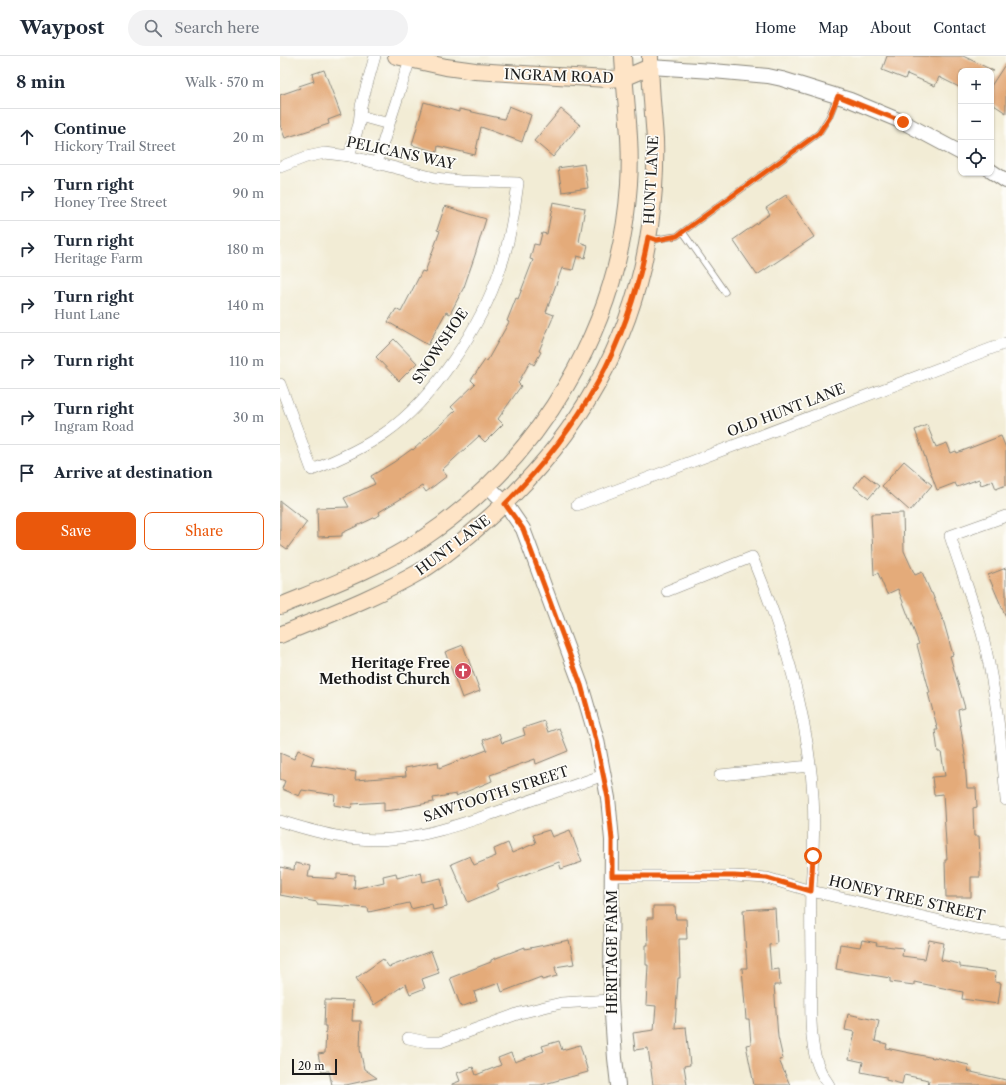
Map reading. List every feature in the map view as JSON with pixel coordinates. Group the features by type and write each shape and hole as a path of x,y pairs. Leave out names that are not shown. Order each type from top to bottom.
{"main road":[{"name":"INGRAM ROAD","path":"624,56 650,62"},
{"name":"HUNT LANE","path":"280,606 346,579 396,555 442,525 488,486 536,432 554,406 580,361 591,338 610,287 622,237 629,184 629,132 624,78 624,56"},
{"name":"INGRAM ROAD","path":"403,58 446,68 474,71 608,79 624,78 650,62"},
{"name":"HUNT LANE","path":"280,635 362,601 402,582 422,570 460,542 505,504 527,482 561,441 576,419 593,392 616,345 640,272 648,237 655,171 655,140 650,62"}],"street":[{"path":"349,156 359,124 361,106 375,56"},
{"path":"377,163 389,124 403,58"},
{"name":"INGRAM ROAD","path":"650,62 713,71 768,76 838,96 903,122 958,150"},
{"path":"360,116 389,124"},
{"name":"PELICANS WAY","path":"280,167 306,157 325,153 349,156 435,178 460,181 518,183"},
{"path":"994,173 1006,181"},
{"name":"SNOWSHOE","path":"280,384 312,470 351,454 385,433 413,410 436,383 465,342 488,301 500,269 510,232 518,183"},
{"name":"OLD HUNT LANE","path":"577,505 1006,343"},
{"name":"HERITAGE FARM","path":"488,486 505,504 523,529 581,685 604,775 612,840 611,1000 618,1085"},
{"path":"1006,516 950,536 983,638 1003,736 1006,800"},
{"path":"667,592 752,557 769,598 791,666 805,724 814,823 811,891 811,1019 814,1053 819,1069 829,1085"},
{"path":"720,775 810,766"},
{"name":"SAWTOOTH STREET","path":"280,821 334,836 390,840 421,835 451,827 604,775"},
{"name":"HONEY TREE STREET","path":"612,876 734,876 767,878 811,891 976,929 1006,933"},
{"path":"408,1038 427,1042 440,1042 527,1012 561,1003 611,1000"}],"lane":[{"path":"648,237 657,240 677,236 819,133 829,118 838,96"},
{"path":"683,232 725,292"}],"building":[{"path":"887,56 963,56 988,68 958,68 958,86 939,77 935,86 907,74 905,79 882,70"},
{"path":"1006,63 1006,113 994,105 994,81"},
{"path":"324,70 341,115 328,120 329,124 285,138 280,125 280,95 314,81 312,74"},
{"path":"424,102 459,112 459,109 504,119 509,106 531,115 522,142 481,127 475,155 438,146 437,152 412,145"},
{"path":"561,109 580,125 553,157 534,141"},
{"path":"584,164 588,188 562,192 558,168"},
{"path":"786,195 814,237 757,275 733,240 770,214 766,208"},
{"path":"553,202 585,208 579,242 588,245 585,258 577,256 573,270 562,268 546,312 554,315 539,351 541,352 534,365 530,362 518,383 521,386 498,419 503,424 485,442 479,436 442,470 447,476 426,492 422,486 379,512 380,515 342,533 342,536 318,537 317,508 349,507 344,498 375,484 371,476 412,449 413,450 455,411 451,407 475,384 471,380 485,360 487,361 509,322 507,321 516,298 518,299 533,260 530,259 534,244 539,245 542,233 547,234"},
{"path":"445,206 486,219 464,287 450,314 446,312 428,345 388,322 396,309 401,312 422,271 425,272 440,231 437,230"},
{"path":"394,339 417,363 399,381 376,357"},
{"path":"927,425 936,447 947,443 951,453 956,451 957,453 1001,436 1006,448 1006,485 996,489 993,481 981,485 979,479 957,487 955,483 937,490 915,430"},
{"path":"904,461 932,485 910,511 882,486"},
{"path":"864,474 879,486 869,498 854,487"},
{"path":"280,501 307,522 287,549 280,544"},
{"path":"903,513 904,551 915,575 922,572 944,623 953,655 950,656 965,708 958,710 966,762 967,788 976,788 977,807 973,808 974,836 979,836 980,859 980,877 971,877 971,897 946,897 945,860 947,860 943,794 934,795 932,777 945,776 941,752 938,752 935,730 938,730 928,693 930,693 917,645 919,644 898,589 887,594 878,573 874,575 871,514"},
{"path":"1006,568 1006,617 988,575"},
{"name":"Heritage Free Methodist Church","path":"463,645 480,691 462,698 445,652"},
{"path":"544,721 548,732 559,728 568,751 536,764 535,759 490,775 492,781 456,796 456,794 433,798 434,802 384,811 384,802 352,804 351,808 334,805 335,795 302,790 299,796 282,789 285,781 280,779 280,753 294,759 298,750 314,757 311,765 356,772 355,780 406,776 405,768 438,762 439,768 487,750 483,740 499,734 502,743 525,735 523,728"},
{"path":"549,830 552,837 570,830 582,862 561,869 559,862 497,885 499,889 468,902 451,864 470,856 474,865 496,856 494,849 508,843 512,853 536,843 533,835"},
{"path":"295,863 310,866 308,877 337,879 337,874 355,875 354,889 384,882 383,876 396,873 397,878 421,872 423,882 441,878 447,907 433,910 432,904 411,909 409,903 369,912 368,908 317,904 317,902 280,895 280,867 294,870"},
{"path":"653,906 675,906 676,919 686,919 687,939 679,939 680,978 678,978 675,1028 686,1027 690,1065 684,1066 687,1085 653,1085 648,1048 635,1050 633,1033 654,1030 656,1006 646,1005 648,965 646,965 646,945 648,945 647,918 653,918"},
{"path":"775,908 777,944 769,945 771,970 779,969 780,985 774,985 778,1037 783,1059 779,1060 790,1085 754,1085 746,1045 751,1044 749,1019 746,1019 742,968 747,968 743,910"},
{"path":"569,940 574,964 555,967 557,976 542,980 541,977 502,992 499,983 474,992 477,1001 461,1007 450,978 525,947 525,949"},
{"path":"862,940 877,943 876,945 903,948 902,956 925,959 929,940 944,943 941,960 960,964 960,967 996,972 995,982 1001,983 998,1004 962,999 963,992 914,982 914,985 890,982 890,978 836,969 840,944 860,947"},
{"path":"431,951 439,973 422,979 425,988 410,994 406,984 374,1005 356,978 383,959 389,967"},
{"path":"325,1000 353,1001 352,1021 361,1021 360,1049 364,1069 377,1078 346,1085 332,1085 329,1071 322,1072 318,1054 325,1053"},
{"path":"848,1014 879,1021 875,1041 887,1044 886,1048 969,1065 967,1071 1006,1080 1006,1085 928,1085 929,1080 904,1075 902,1084 886,1080 886,1077 861,1072 863,1062 849,1059 855,1032 845,1030"},
{"path":"559,1041 562,1050 580,1045 588,1072 541,1085 452,1085 460,1081 457,1073 473,1067 476,1075 501,1065 498,1058 511,1053 515,1062 544,1051 542,1046"}],"place":[{"name":"Heritage Free Methodist Church","path":"463,671"}],"route":[{"path":"813,856 811,891 767,878 734,876 612,876 612,840 608,798 596,740 581,685 523,529 505,504 527,482 561,441 593,392 616,345 624,324 633,298 648,237 657,240 677,236 819,133 829,118 838,96 903,122"}]}
